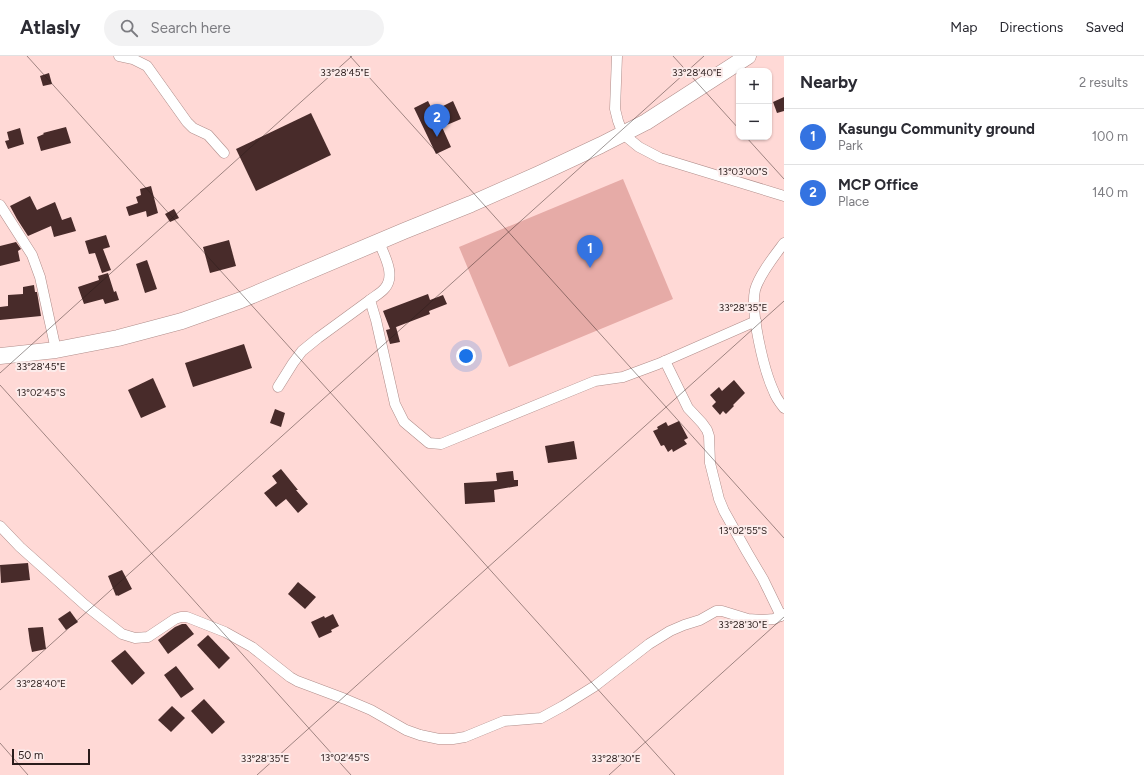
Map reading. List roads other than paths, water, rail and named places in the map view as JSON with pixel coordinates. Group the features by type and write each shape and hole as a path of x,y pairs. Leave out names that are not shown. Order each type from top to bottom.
{"main road":[{"path":"0,356 56,350 118,338 182,321 241,300 539,174 623,134 646,122 748,56"}],"street":[{"path":"119,56 133,59 147,66 187,122 193,128 208,135 224,153"},
{"path":"617,56 615,109 623,134 640,147 660,158 784,196"},
{"path":"0,205 32,255 40,277 56,350"},
{"path":"278,387 302,351 386,288 390,270 379,242"},
{"path":"784,243 773,257 757,284 754,297 754,313 768,376 774,394 784,408"},
{"path":"370,300 395,404 404,422 429,443 441,444 595,381 622,377 665,361 756,322"},
{"path":"0,526 85,605 122,634 135,638 148,637 175,618 187,617 219,630 252,647 297,681 371,710 406,730 439,739 465,737 504,721 541,718 595,686 644,648 665,634 684,625 700,620 716,611 762,620 774,619 783,615 724,511 719,499 710,463 710,440 707,430 688,408 665,361"}],"place":[{"name":"MCP Office","path":"437,137"},
{"name":"Kasungu Community ground","path":"590,268"}]}
